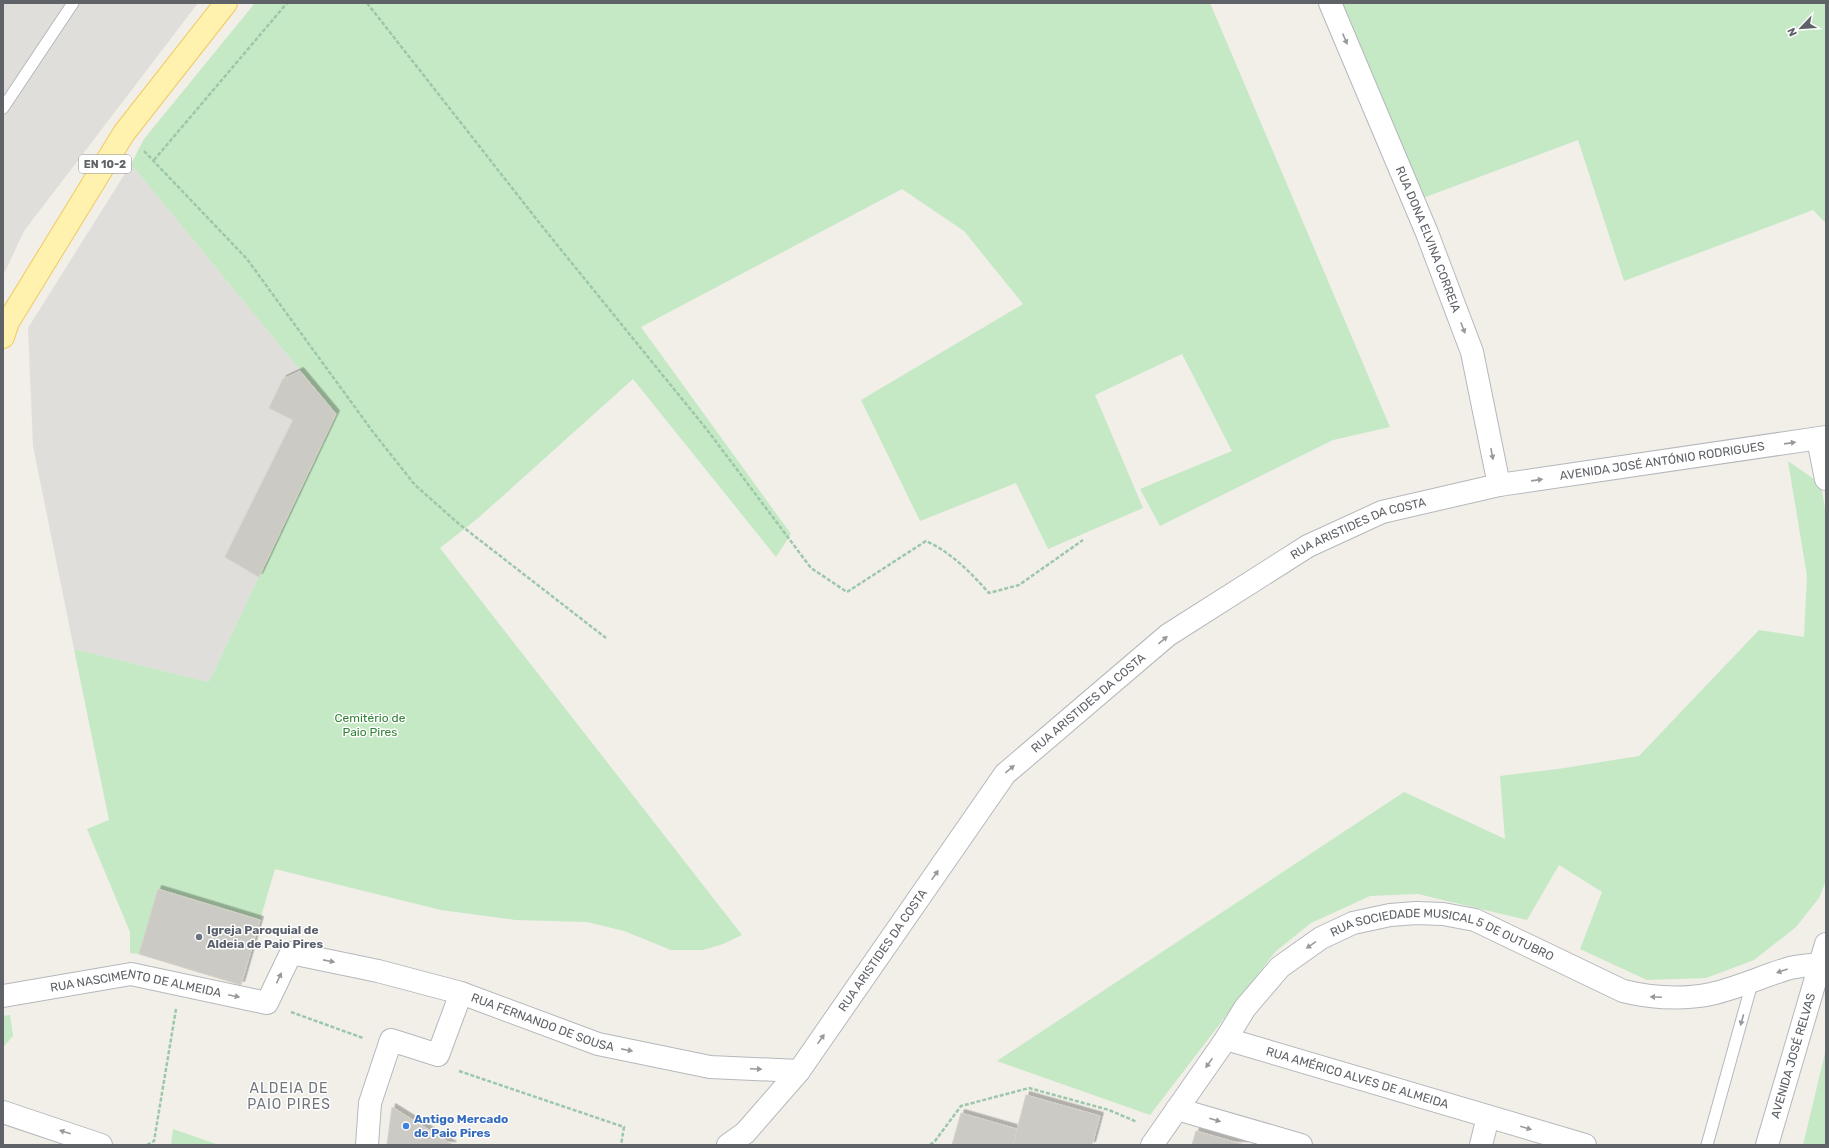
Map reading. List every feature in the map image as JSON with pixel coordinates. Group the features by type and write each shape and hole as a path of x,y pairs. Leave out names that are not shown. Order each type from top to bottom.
{"main road":[{"name":"EN 10-2","path":"3,337 8,322 124,132 226,3"}],"street":[{"name":"RUA DONA ELVINA CORREIA","path":"1330,3 1427,233 1472,352 1498,485"},
{"name":"AVENIDA JOSÉ ANTÓNIO RODRIGUES","path":"1498,485 1822,438"},
{"path":"1822,438 1826,479"},
{"name":"RUA ARISTIDES DA COSTA","path":"728,1145 745,1133 799,1071 1005,774 1168,635 1308,546 1382,512 1498,485"},
{"name":"RUA SOCIEDADE MUSICAL 5 DE OUTUBRO","path":"1157,1139 1226,1039 1245,1008 1280,966 1321,938 1353,924 1390,915 1416,913 1443,914 1475,920 1623,991 1648,997 1678,998 1711,994 1752,983 1823,954"},
{"name":"RUA FERNANDO DE SOUSA","path":"267,1004 291,954 378,971 461,994 598,1044 710,1067 799,1071"},
{"name":"AVENIDA JOSÉ RELVAS","path":"1767,1145 1823,954"},
{"name":"RUA NASCIMENTO DE ALMEIDA","path":"3,996 131,974 267,1004"},
{"path":"367,1145 370,1103 391,1040 438,1055 461,994"},
{"name":"RUA AMÉRICO ALVES DE ALMEIDA","path":"1226,1039 1585,1145"},
{"path":"1177,1109 1301,1145"},
{"path":"3,1112 101,1145"},
{"path":"1481,1145 1488,1117"}],"lane":[{"path":"3,108 73,3"},
{"path":"1707,1145 1752,983"}],"path":[{"path":"287,3 154,160 247,259 372,432 415,485 459,524 606,638"},
{"path":"367,3 545,230 708,431 812,568 847,592 926,540 940,547 959,561 989,593 1019,585 1083,540"},
{"path":"146,1145 154,1141 180,984"},
{"path":"267,1004 369,1040 391,1040"},
{"path":"438,1055 455,1070 624,1127 621,1145"},
{"path":"930,1145 935,1141 961,1106 1029,1088 1109,1110 1157,1139"}],"shaded area":[{"path":"3,3 198,3 24,231 3,276"},
{"path":"131,164 336,414 209,682 74,649 33,446 28,328"}],"green space":[{"name":"Cemitério de Paio Pires","path":"255,3 1210,3 1390,427 1333,440 1160,526 1140,489 1232,451 1182,354 1095,395 1143,508 1048,549 1016,483 920,521 861,400 1023,304 964,231 902,189 641,327 791,534 776,557 633,379 477,519 440,548 742,935 723,944 703,950 671,950 624,931 587,922 516,920 441,910 275,869 260,920 158,889 139,954 130,953 130,932 87,829 109,820 74,649 209,682 336,414 131,164 144,139"},
{"path":"1342,3 1826,3 1826,223 1813,210 1624,281 1578,140 1423,198"},
{"path":"1788,461 1821,484 1826,515 1826,881 1819,898 1796,927 1754,960 1706,978 1647,980 1580,949 1602,892 1559,865 1527,920 1418,894 1370,896 1311,923 1275,952 1150,1115 997,1061 1404,792 1505,839 1500,776 1558,769 1639,756 1759,630 1804,637 1807,576"},
{"path":"10,1015 13,1036 3,1047 3,1016"},
{"path":"1826,1049 1826,1145 1803,1145"},
{"path":"173,1129 219,1145 171,1145"}],"building":[{"path":"300,371 336,414 259,577 225,557 293,420 269,408 283,379"},
{"name":"Igreja Paroquial de Aldeia de Paio Pires","path":"158,889 260,920 241,985 139,954"},
{"path":"1026,1095 1100,1116 1092,1145 1013,1145"},
{"name":"Antigo Mercado de Paio Pires","path":"392,1107 453,1145 387,1145"},
{"path":"961,1113 1017,1129 1013,1145 952,1145"},
{"path":"1196,1131 1245,1145 1192,1145"}],"place":[{"name":"Igreja Paroquial de Aldeia de Paio Pires","path":"199,937"},
{"name":"Antigo Mercado de Paio Pires","path":"406,1126"}],"district":[{"name":"ALDEIA DE PAIO PIRES","path":"289,1096"}]}
